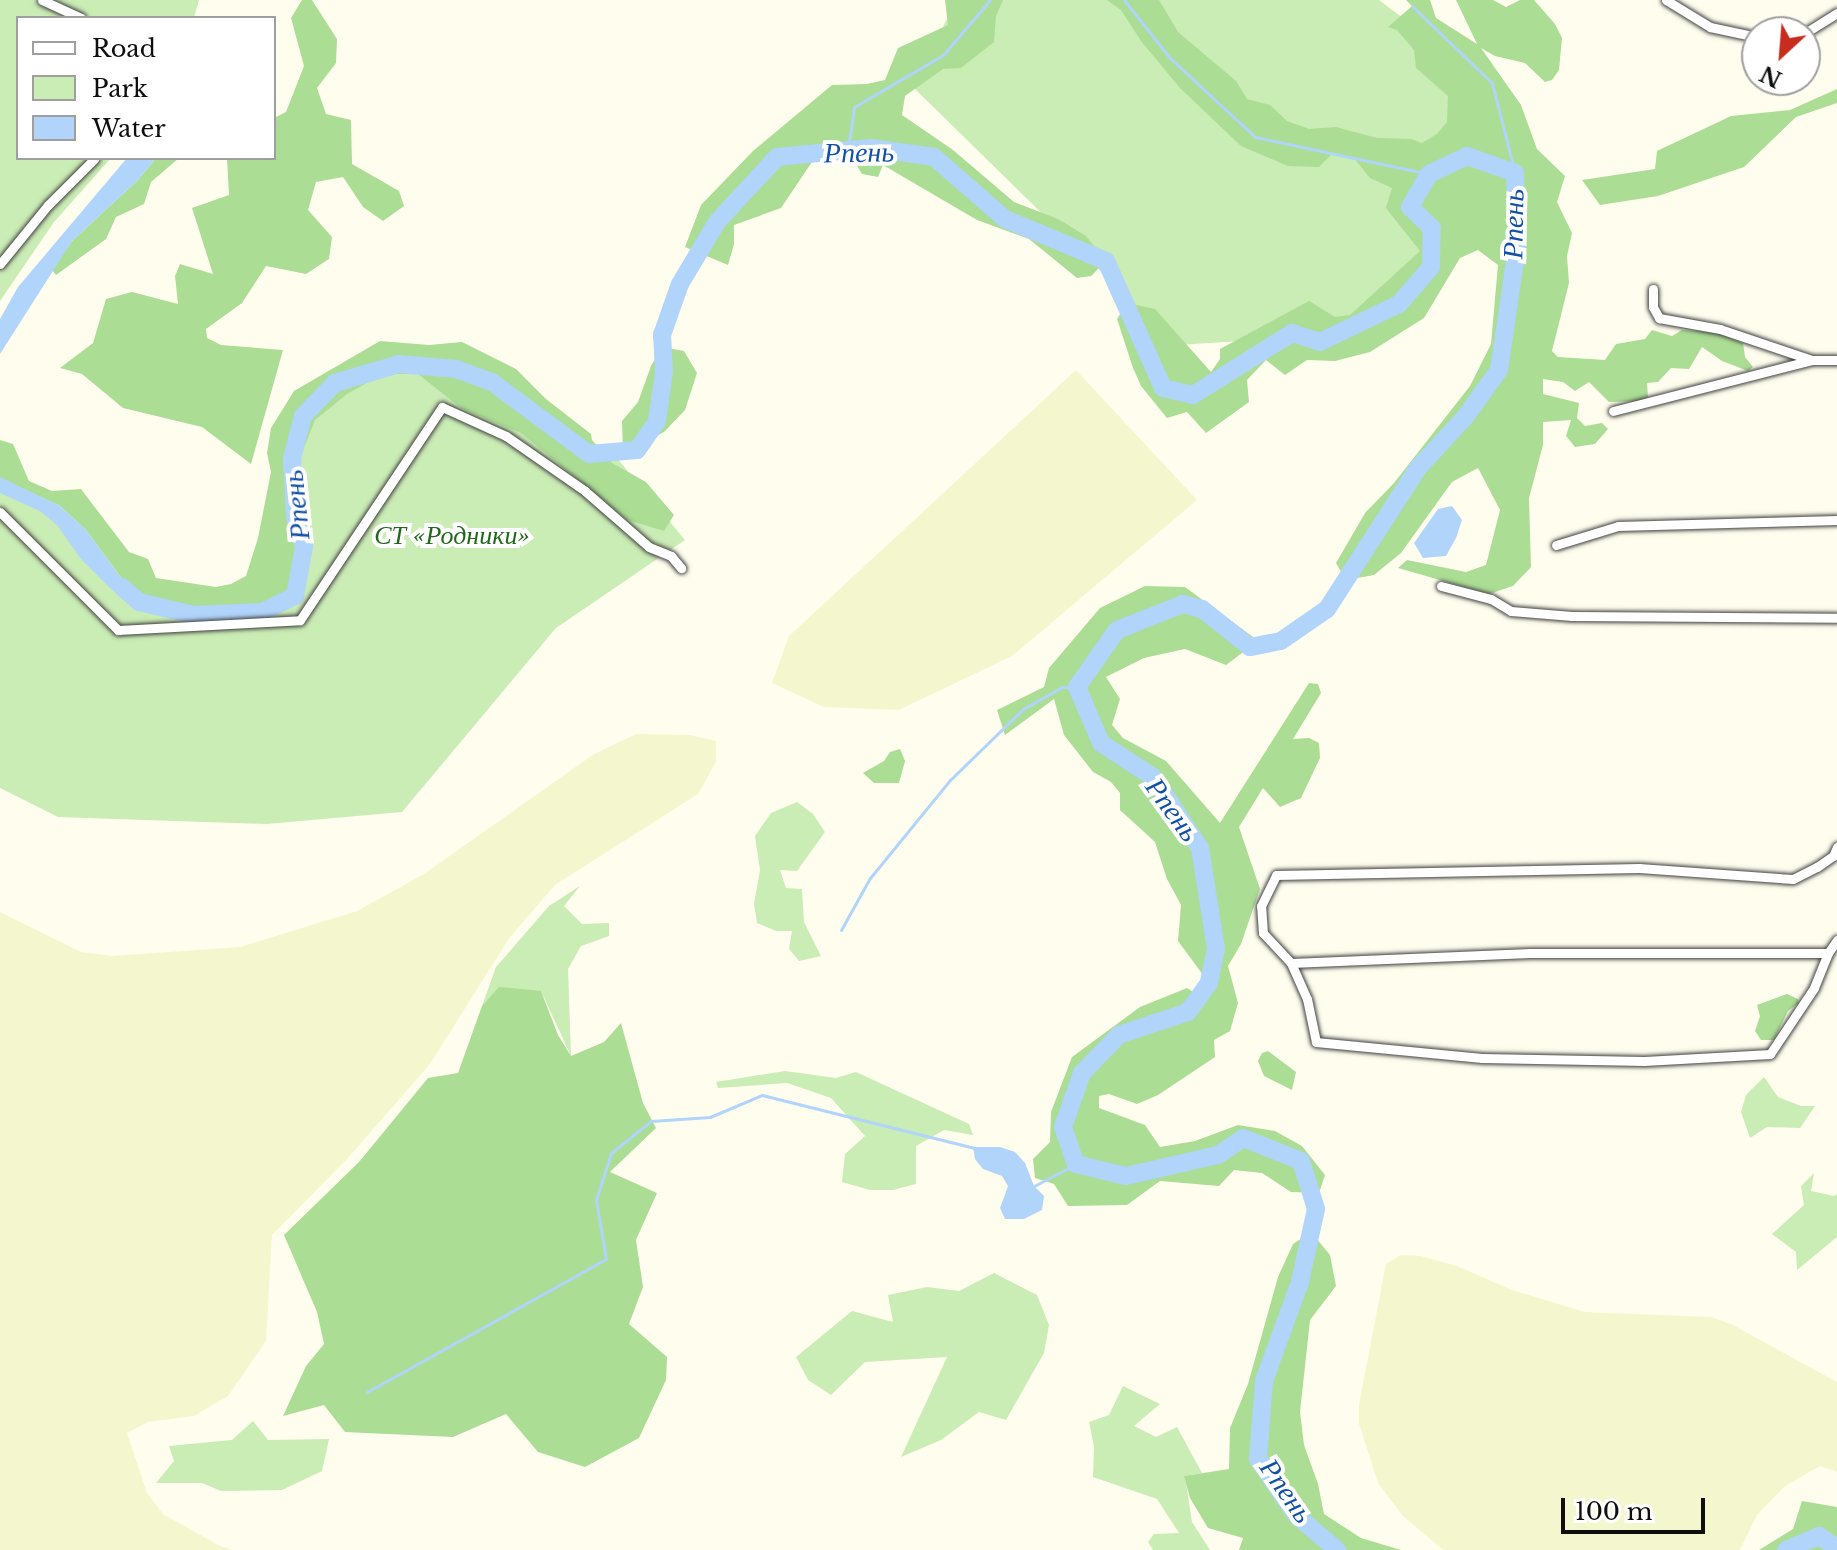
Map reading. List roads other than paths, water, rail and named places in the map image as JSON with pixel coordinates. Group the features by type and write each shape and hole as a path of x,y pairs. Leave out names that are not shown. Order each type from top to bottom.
{"street":[{"path":"42,0 77,16"},
{"path":"1666,0 1710,27 1741,34"},
{"path":"0,264 48,205 93,160"},
{"path":"1653,289 1653,307 1659,318 1720,329 1812,360"},
{"path":"1613,411 1812,360 1837,360"},
{"path":"0,512 118,630 300,620 442,407 506,436 585,491 627,531 649,547 671,556 681,568"},
{"path":"1556,545 1618,526 1837,520"},
{"path":"1441,586 1491,599 1511,611 1572,616 1837,618"},
{"path":"1837,847 1825,862 1793,879 1639,868 1276,875 1261,906 1263,933 1291,963 1307,999 1316,1042 1482,1058 1644,1061 1770,1054 1814,988 1828,953 1837,940"},
{"path":"1291,963 1530,953 1828,953"}],"water":[{"path":"125,160 154,160 138,180 72,241 0,354 0,319 18,287"},
{"path":"0,477 60,506 86,530 139,602 112,590 81,559 57,525 40,511 0,493"},
{"path":"1452,506 1462,520 1446,556 1423,558 1414,543 1438,509"},
{"path":"973,1147 1000,1147 1015,1152 1025,1163 1034,1186 1044,1196 1042,1210 1024,1219 1005,1219 1000,1208 1008,1186 1002,1176 983,1169 975,1159"}],"waterway":[{"path":"848,149 854,107 943,55 990,0"},
{"path":"1124,0 1170,58 1255,137 1429,174"},
{"path":"1412,6 1492,83 1515,173"},
{"name":"Рпень","path":"122,587 139,602 194,615 262,612 295,596 304,546 295,517 292,458 303,416 335,383 399,364 456,369 492,382 589,454 637,450 657,421 664,372 662,335 680,284 717,222 777,157 871,148 934,157 1005,219 1106,261 1163,388 1193,395 1292,333 1320,342 1399,304 1431,267 1432,228 1410,207 1429,174 1467,156 1515,173 1517,247 1499,370 1466,416 1418,468 1327,609 1281,641 1250,647 1202,609 1183,604 1117,630 1077,687 1101,743 1153,777 1200,848 1216,949 1209,983 1188,1012 1119,1035 1082,1073 1063,1127 1076,1164 1126,1176 1218,1155 1243,1138 1301,1161 1316,1209 1300,1282 1264,1381 1258,1459 1296,1515 1337,1550"},
{"path":"841,930 870,878 950,780 1023,709 1062,687 1077,687"},
{"path":"367,1392 606,1259 596,1200 611,1153 651,1121 710,1117 762,1095 974,1148"},
{"path":"1034,1186 1076,1164"},
{"name":"Рпень","path":"1786,1550 1819,1536 1837,1548"}],"park label":[{"name":"СТ «Родники»","path":"452,536"}]}
